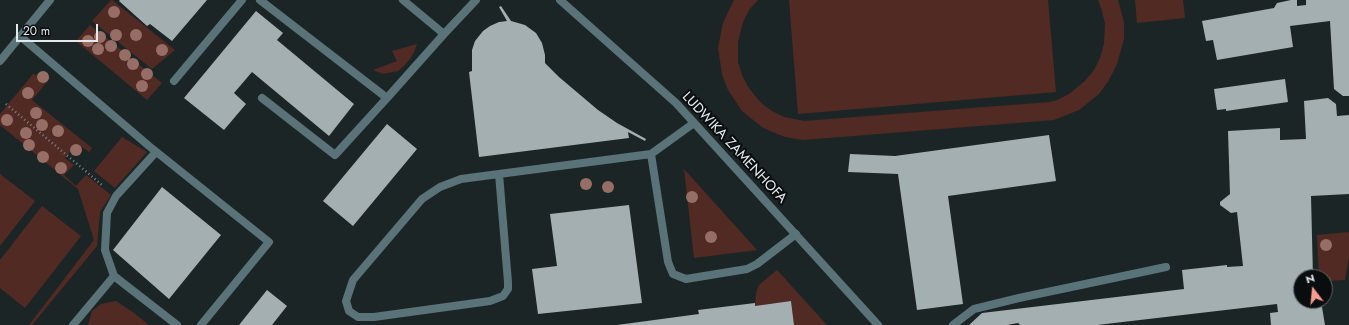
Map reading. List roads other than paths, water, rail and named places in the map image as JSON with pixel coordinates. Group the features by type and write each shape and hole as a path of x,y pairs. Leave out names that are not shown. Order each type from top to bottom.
{"street":[{"path":"0,61 50,0"},
{"path":"174,81 242,0"},
{"path":"260,0 387,98"},
{"path":"403,0 444,34"},
{"path":"262,98 335,155 476,0"},
{"name":"LUDWIKA ZAMENHOFA","path":"560,0 676,103 876,324"},
{"path":"20,36 156,152 269,242 201,325"},
{"path":"499,174 508,282 508,289 503,296 490,301 374,317 358,317 349,311 346,302 353,280 422,199 440,187 460,179 651,154 694,122"},
{"path":"156,152 116,196 107,213 105,250 114,276 177,325"},
{"path":"651,154 668,262 673,274 686,279 747,269 757,264 796,234"},
{"path":"953,325 974,309 1018,298 1166,267"},
{"path":"73,325 114,276"}]}
